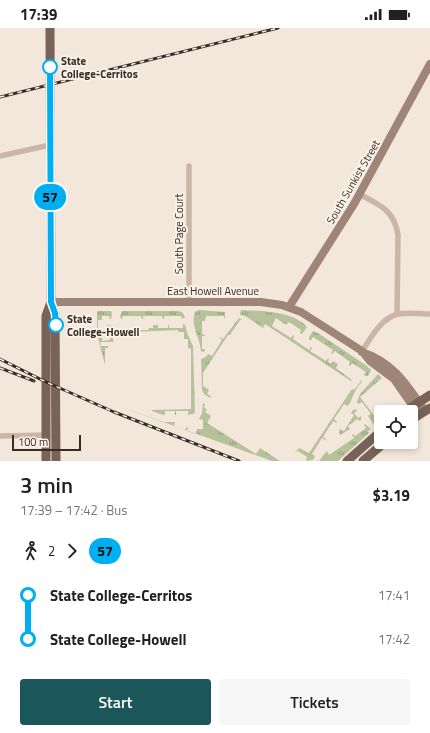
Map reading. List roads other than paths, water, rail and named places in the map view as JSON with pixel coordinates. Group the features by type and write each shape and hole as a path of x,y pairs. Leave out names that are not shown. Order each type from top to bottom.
{"main road":[{"path":"50,28 51,302 55,313 56,461"},
{"path":"46,460 46,316 51,302"},
{"path":"416,404 430,395"},
{"path":"347,461 374,437"},
{"path":"363,461 377,449"}],"street":[{"name":"South Sunkist Street","path":"288,307 348,215 430,64"},
{"path":"0,156 50,145"},
{"name":"South Page Court","path":"189,166 189,302"},
{"path":"359,194 386,210 396,225 398,236 397,314"},
{"name":"East Howell Avenue","path":"51,302 261,302 288,307 308,315 362,351 374,355 396,372 416,404 425,411"},
{"path":"362,351 380,326 388,318 397,314 430,314"},
{"path":"0,436 56,435"}],"railway":[{"path":"0,97 278,28"},
{"path":"0,359 46,382 114,412 239,461"},
{"path":"0,368 34,381"}],"place":[{"name":"State College-Cerritos","path":"50,67"},
{"name":"State College-Howell","path":"56,325"}]}
